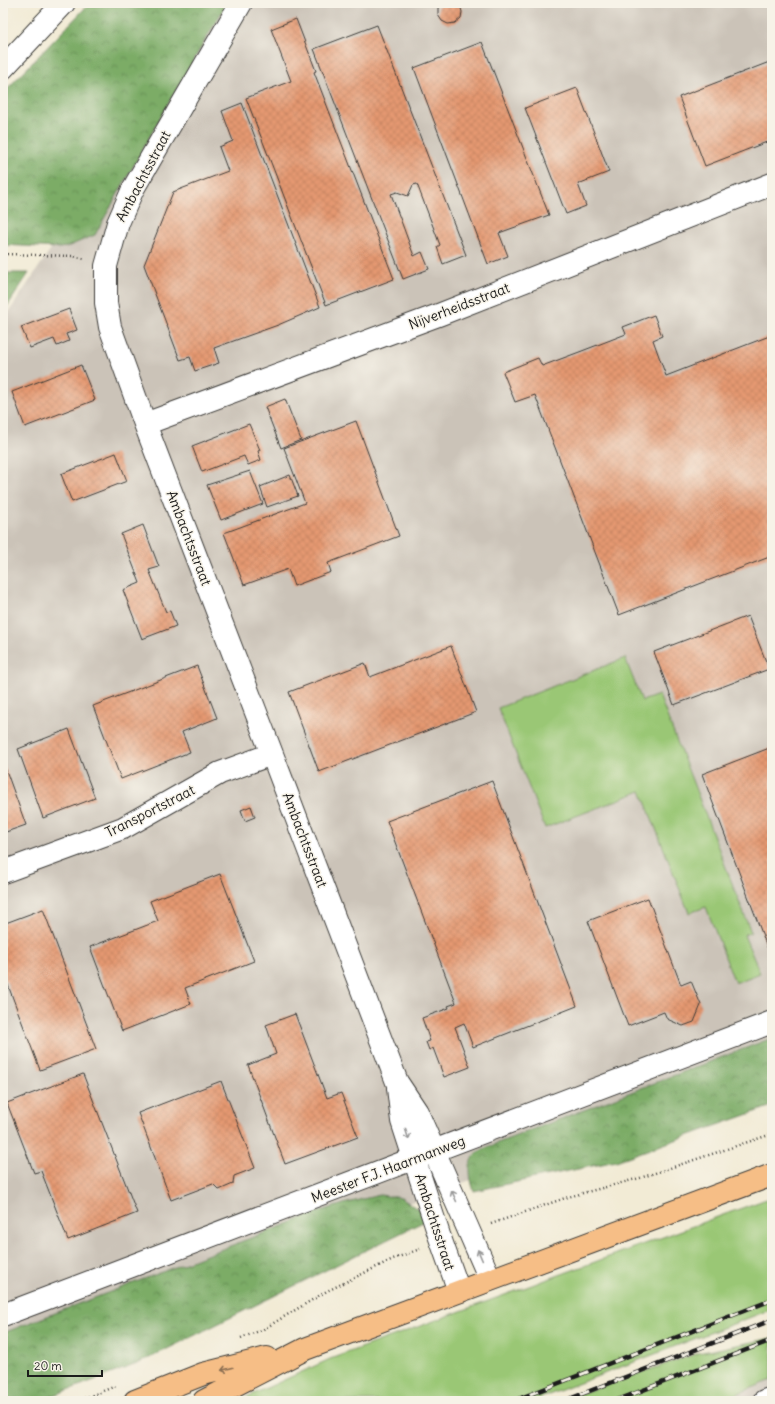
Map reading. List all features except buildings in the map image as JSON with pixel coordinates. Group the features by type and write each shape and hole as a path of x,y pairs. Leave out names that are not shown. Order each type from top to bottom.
{"main road":[{"path":"204,1401 305,1349 772,1175"},
{"path":"135,1401 204,1374 305,1349"}],"street":[{"path":"3,68 64,3"},
{"name":"Ambachtsstraat","path":"242,3 133,189 118,223 106,266 106,303 110,327 145,424 397,1082 402,1121 470,1231 490,1279"},
{"name":"Nijverheidsstraat","path":"145,424 440,314 772,184"},
{"name":"Transportstraat","path":"3,872 122,828 220,773 272,754"},
{"name":"Meester F.J. Haarmanweg","path":"3,1315 772,1022"},
{"name":"Ambachtsstraat","path":"424,1155 441,1242 458,1291"},
{"path":"764,1401 772,1398"}],"path":[{"path":"3,254 73,256 106,266"},
{"path":"470,1231 568,1197 640,1178 772,1134"},
{"path":"240,1339 262,1330 327,1291 393,1259 441,1242"},
{"path":"77,1401 122,1384"}],"shaded area":[{"path":"200,3 772,3 772,1067 3,1355 3,321 137,119"},
{"path":"772,1361 772,1401 658,1401"}],"green space":[{"path":"90,3 227,3 165,109 95,235 67,247 59,248 3,245 3,93"},
{"path":"3,273 29,273 3,313"},
{"path":"625,658 642,701 659,695 751,932 744,935 760,973 735,983 706,907 689,913 641,791 545,828 498,708"},
{"path":"772,1038 772,1106 616,1161 474,1191 470,1169 471,1160 483,1149"},
{"path":"380,1195 401,1198 419,1210 425,1221 137,1364 39,1401 3,1401 3,1333 312,1214"},
{"path":"772,1197 772,1309 533,1401 238,1401 330,1359"},
{"path":"772,1338 772,1380 719,1401 558,1401 698,1353"}],"railway":[{"path":"513,1401 772,1300"},
{"path":"564,1401 772,1320"},
{"path":"615,1401 772,1340"}]}
